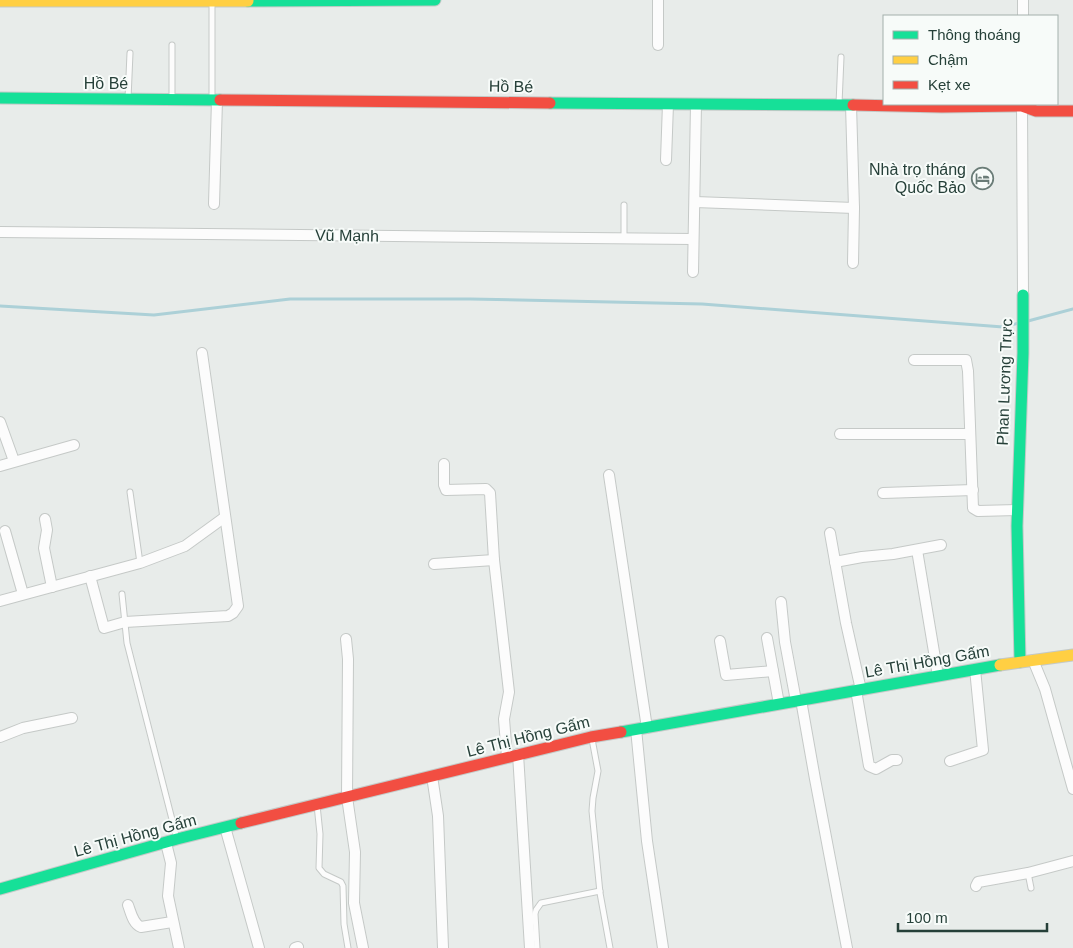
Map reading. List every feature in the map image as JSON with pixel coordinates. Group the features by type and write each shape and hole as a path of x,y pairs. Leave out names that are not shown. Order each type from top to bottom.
{"street":[{"path":"0,1 435,0"},
{"path":"658,0 658,45"},
{"path":"1023,0 1023,15"},
{"name":"Hồ Bé","path":"0,98 942,107 1022,105 1036,111 1073,111"},
{"path":"214,100 214,204"},
{"path":"666,160 668,104"},
{"path":"693,272 696,104"},
{"path":"845,105 854,208 853,263"},
{"name":"Phan Lương Trực","path":"1020,662 1017,510 1023,353 1022,105"},
{"path":"695,202 854,208"},
{"name":"Vũ Mạnh","path":"0,232 694,239"},
{"path":"90,576 104,628 125,622 228,616 238,606 202,353"},
{"path":"914,360 966,360 973,508 975,510 1017,510"},
{"path":"0,422 14,461"},
{"path":"840,434 970,434"},
{"path":"0,466 74,445"},
{"path":"444,464 444,485 446,490 488,490 509,692 504,719 513,756 530,948"},
{"path":"609,475 641,728 647,841 663,948"},
{"path":"883,493 973,490"},
{"path":"0,601 140,563 185,546 225,517"},
{"path":"45,519 48,530 44,548 52,587"},
{"path":"5,531 23,594"},
{"path":"830,533 858,690 869,766 876,769 892,760 897,760"},
{"path":"835,562 941,545"},
{"path":"917,550 938,676"},
{"path":"434,564 494,560"},
{"path":"781,602 786,642 847,948"},
{"path":"767,638 779,704"},
{"path":"346,639 348,659 347,797 355,852 354,903 363,948"},
{"path":"720,641 726,675 773,672"},
{"name":"Lê Thị Hồng Gấm","path":"0,889 225,827 591,737 975,669 1073,655"},
{"path":"1033,660 1045,689 1073,789"},
{"path":"950,761 983,750 975,669"},
{"path":"0,737 22,728 72,718"},
{"path":"432,776 438,816 443,948"},
{"path":"225,827 259,948"},
{"path":"172,841 168,896 179,948"},
{"path":"976,886 978,882 1028,873 1073,861"},
{"path":"128,905 137,926 172,922"}],"lane":[{"path":"212,2 214,100"},
{"path":"172,45 172,100"},
{"path":"128,99 130,53"},
{"path":"841,57 845,105"},
{"path":"624,205 624,238"},
{"path":"130,492 140,563"},
{"path":"122,594 127,643 172,841"},
{"path":"591,737 598,771 592,811 600,891 610,948"},
{"path":"317,805 320,834 319,868 324,874 342,883 344,924 348,948"},
{"path":"1028,873 1031,888"},
{"path":"537,948 535,914 541,903 600,891"}],"waterway":[{"path":"0,306 154,315 290,299 470,299 702,304 1003,327 1019,323"},
{"path":"1028,321 1073,309"}],"traffic: fast":[{"path":"248,1 435,0"},
{"path":"0,98 220,100"},
{"path":"550,103 853,105"},
{"path":"1020,662 1017,526 1023,353 1023,295"},
{"path":"621,732 1000,665"},
{"path":"0,889 241,823"}],"traffic: slow":[{"path":"0,1 248,1"},
{"path":"1000,665 1073,655"}],"traffic: jam":[{"path":"220,100 550,103"},
{"path":"853,105 1022,106 1036,111 1073,111"},
{"path":"241,823 591,737 621,732"}],"place":[{"name":"Nhà trọ tháng Quốc Bảo","path":"982,178"}]}
